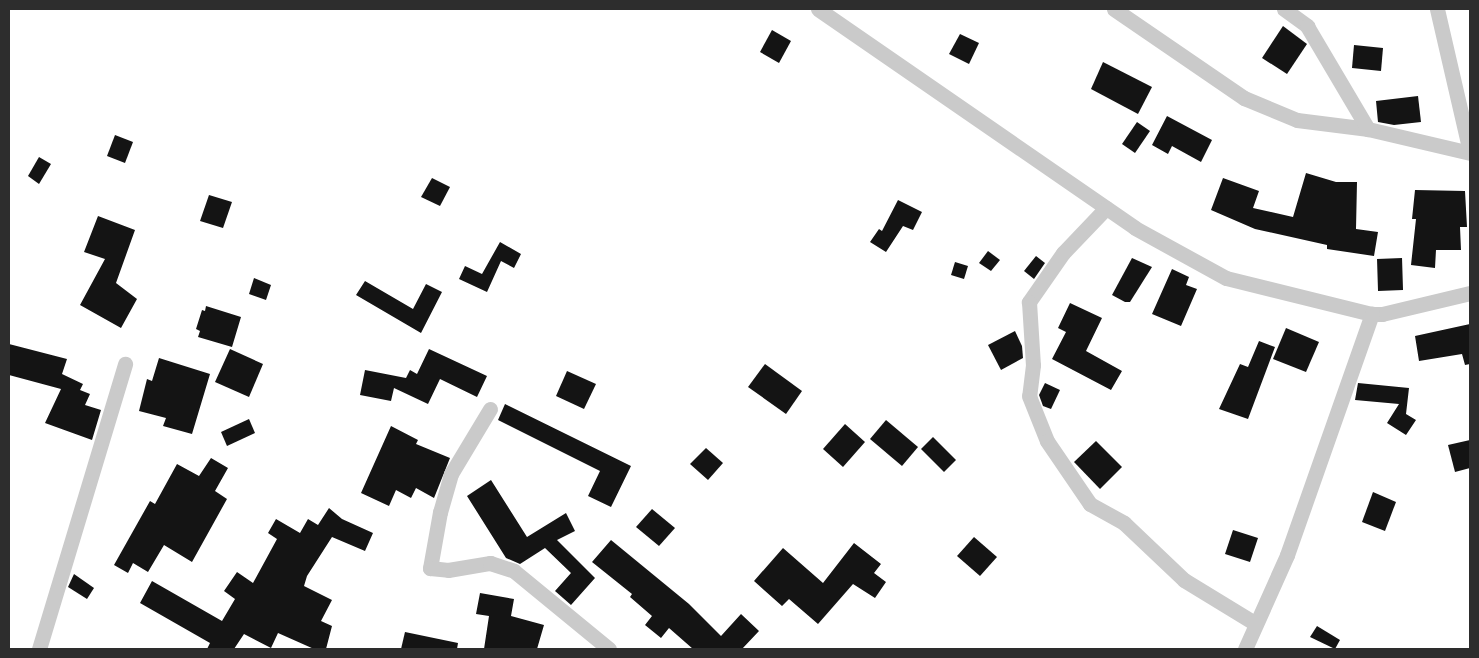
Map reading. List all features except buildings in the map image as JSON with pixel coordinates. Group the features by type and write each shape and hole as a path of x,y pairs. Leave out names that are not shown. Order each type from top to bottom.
{"street":[{"path":"818,9 1135,228 1226,278 1372,314 1470,293"},
{"path":"1114,9 1244,98 1297,120 1368,129 1470,152 1437,9"},
{"path":"1284,9 1306,26 1368,129"},
{"path":"1106,208 1063,253 1029,302 1033,364 1029,396 1047,441 1090,504 1124,523 1184,580 1256,624"},
{"path":"1245,649 1307,500 1372,314"},
{"path":"39,649 125,364"},
{"path":"490,409 451,474 440,512 430,568 448,570 490,563 514,571 609,649"}]}
